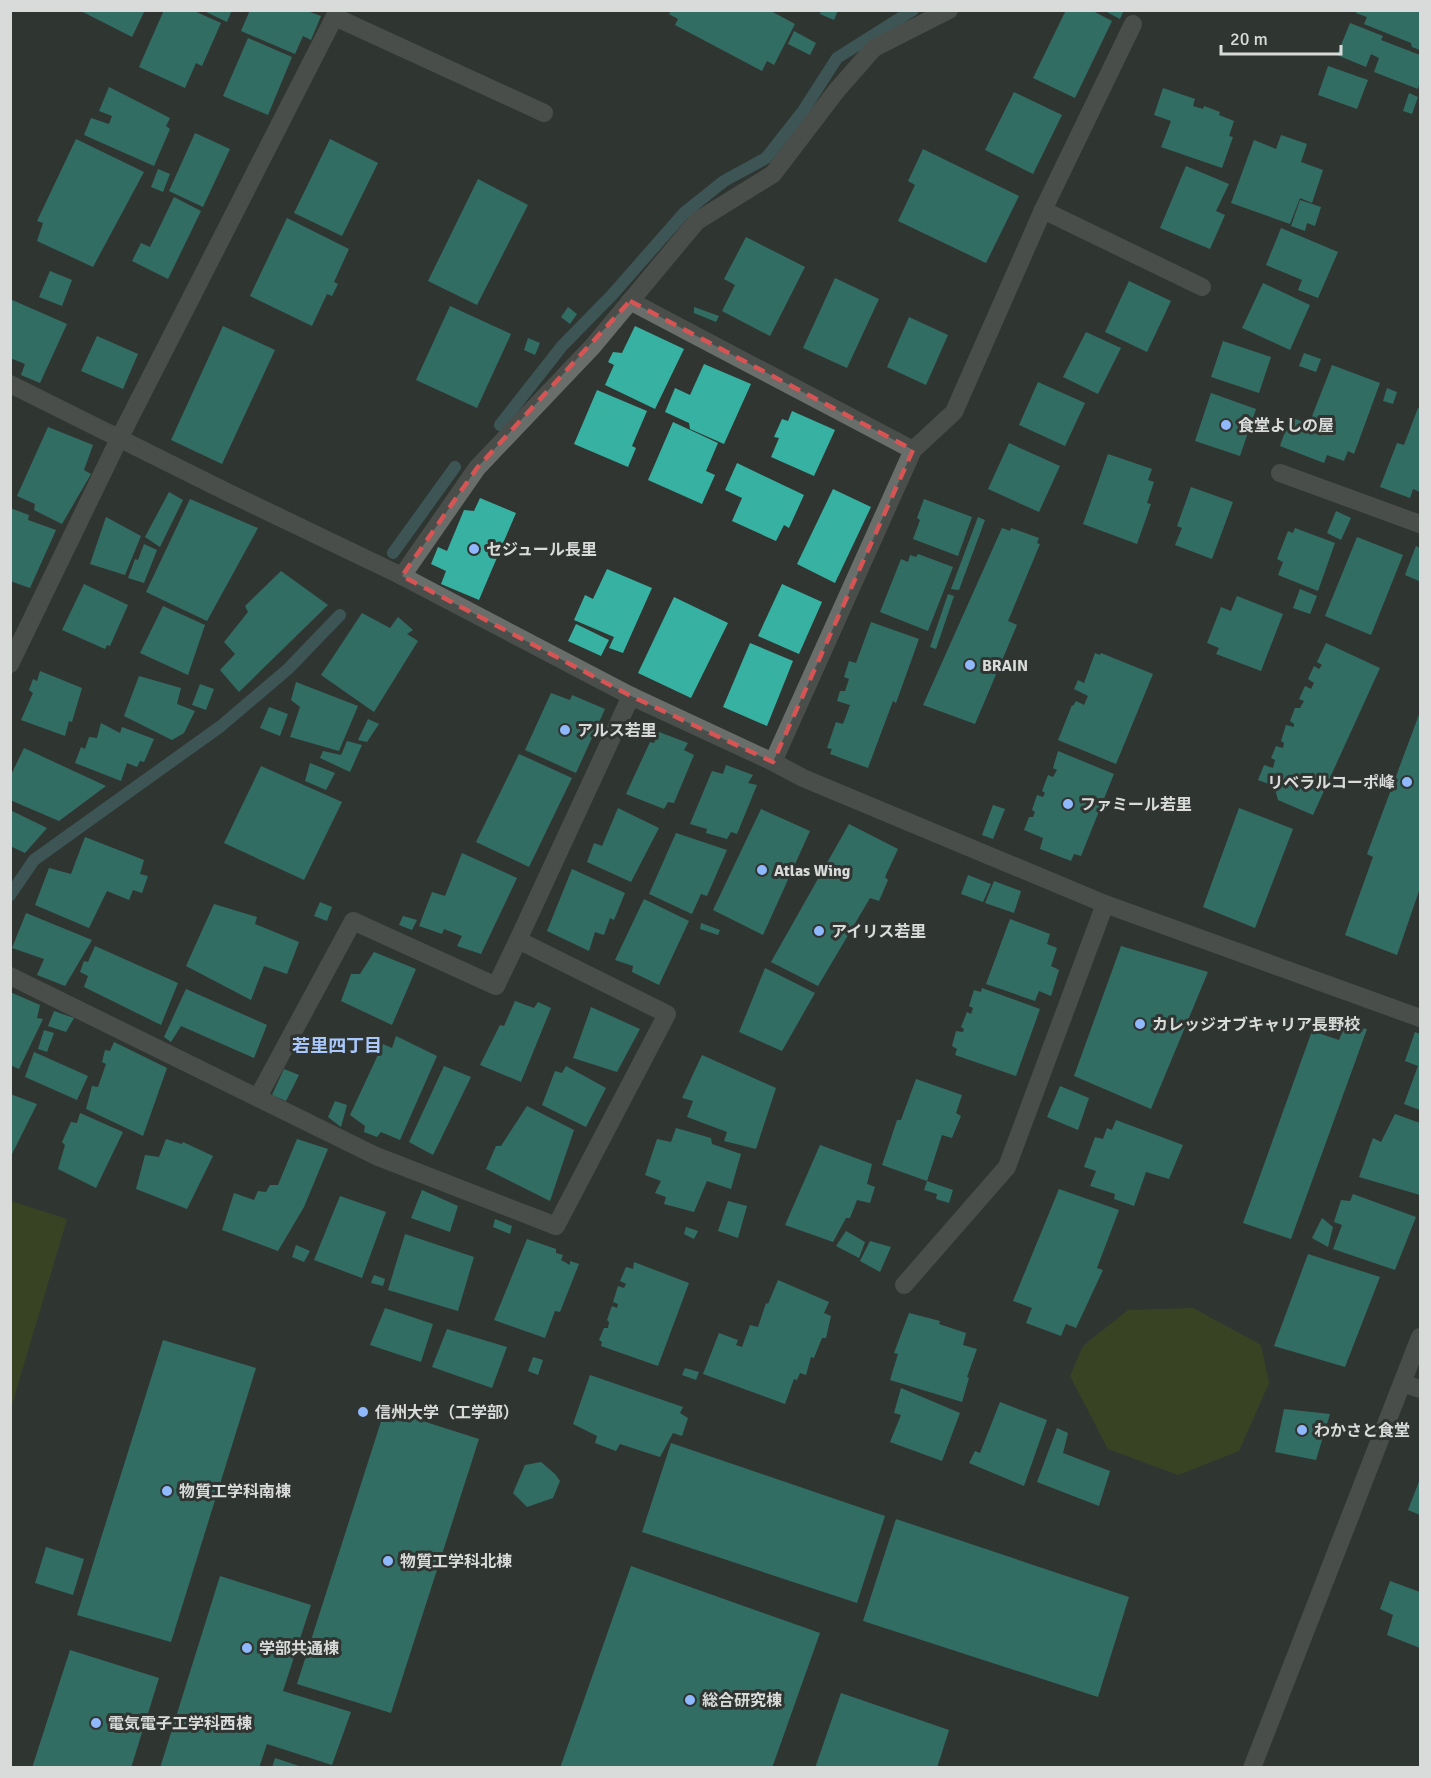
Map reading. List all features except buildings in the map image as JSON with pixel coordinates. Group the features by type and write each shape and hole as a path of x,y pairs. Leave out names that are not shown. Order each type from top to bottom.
{"street":[{"path":"402,576 477,468 593,346 697,221 773,174 837,90 874,48 949,10"},
{"path":"10,664 120,437 336,14 544,113"},
{"path":"773,762 913,450 954,412 1043,210 1133,24"},
{"path":"1043,210 1202,286"},
{"path":"630,301 913,450"},
{"path":"10,384 402,576 631,696 803,778 1106,904 1420,1018"},
{"path":"1280,472 1420,524"},
{"path":"258,1097 353,921 496,987 631,696"},
{"path":"904,1285 1007,1167 1106,904"},
{"path":"10,976 376,1156 556,1226 668,1014 518,940"},
{"path":"1252,1767 1420,1337"},
{"path":"1402,1383 1420,1389"}],"highlighted area":[{"path":"630,301 913,450 773,762 631,696 402,576 477,468"}],"green space":[{"path":"10,1201 67,1219 11,1408"},
{"path":"1193,1308 1261,1345 1269,1383 1239,1451 1178,1475 1108,1449 1070,1376 1083,1346 1128,1310"}],"waterway":[{"path":"500,425 562,346 612,295 684,213 724,181 766,158 803,111 837,58 913,10"},
{"path":"393,553 455,467"},
{"path":"10,895 34,860 221,726 288,669 340,615"}],"place":[{"name":"食堂よしの屋","path":"1226,425"},
{"name":"セジュール長里","path":"474,549"},
{"name":"BRAIN","path":"970,665"},
{"name":"アルス若里","path":"565,730"},
{"name":"リベラルコーポ峰","path":"1407,782"},
{"name":"ファミール若里","path":"1068,804"},
{"name":"Atlas Wing","path":"762,870"},
{"name":"アイリス若里","path":"819,931"},
{"name":"カレッジオブキャリア長野校","path":"1140,1024"},
{"name":"信州大学（工学部）","path":"363,1412"},
{"name":"わかさと食堂","path":"1302,1430"},
{"name":"物質工学科南棟","path":"167,1491"},
{"name":"物質工学科北棟","path":"388,1561"},
{"name":"学部共通棟","path":"247,1648"},
{"name":"総合研究棟","path":"690,1700"},
{"name":"電気電子工学科西棟","path":"96,1723"}],"district":[{"name":"若里四丁目","path":"337,1046"}]}
